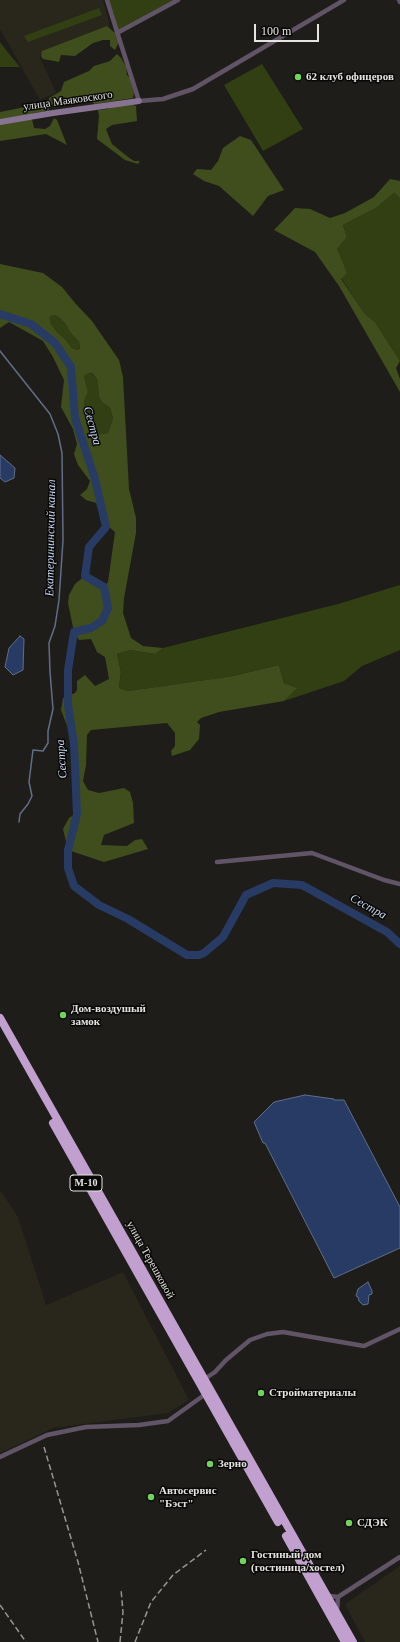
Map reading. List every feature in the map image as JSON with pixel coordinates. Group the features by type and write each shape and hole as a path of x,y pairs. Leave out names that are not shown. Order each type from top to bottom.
{"highway":[{"name":"улица Терешковой","path":"0,1018 202,1380 252,1478 345,1642"},
{"name":"улица Терешковой","path":"0,1028 202,1380"},
{"name":"улица Терешковой","path":"208,1392 325,1592"},
{"name":"М-10","path":"325,1592 353,1642"}],"street":[{"path":"107,0 139,101 164,99 194,89 344,0"},
{"path":"117,33 178,0"},
{"name":"улица Маяковского","path":"0,122 139,101"},
{"path":"217,862 312,853 400,885"},
{"path":"202,1380 215,1372 226,1360 250,1340 268,1334 283,1332 364,1346 400,1329"},
{"path":"0,1457 47,1436 86,1427 139,1425 168,1420 208,1392"},
{"path":"325,1592 330,1596 338,1597 400,1557"},
{"path":"338,1597 338,1615"}],"shaded area":[{"path":"0,0 103,0 110,26 39,55 56,93 40,100 0,29"},
{"path":"0,1190 18,1217 46,1305 123,1272 189,1400 168,1413 53,1428 0,1453"},
{"path":"400,1566 400,1642 365,1642 345,1604"}],"green space":[{"path":"108,0 176,0 117,32"},
{"path":"99,8 102,15 28,42 24,36"},
{"path":"107,26 115,33 119,42 115,50 110,46 110,40 103,40 93,43 75,56 61,55 59,62 43,59 41,56 42,51"},
{"path":"0,42 6,50 20,67 0,67"},
{"path":"117,54 126,67 127,75 130,78 134,93 133,98 95,104 89,100 87,103 69,102 62,106 53,108 49,104 49,98 61,91 64,82 89,71 94,66 110,61"},
{"path":"262,64 303,129 263,151 224,85"},
{"path":"40,104 50,106 48,111 33,113 31,115 34,128 45,129 50,126 54,118 57,120 67,145 46,134 0,141 0,112"},
{"path":"113,106 136,106 137,121 112,125 106,129 112,144 134,161 140,161 138,164 125,160 97,139 99,116 98,110 108,109"},
{"path":"240,136 251,140 284,190 268,196 253,216 219,186 204,181 193,174 197,169 211,170 218,161 223,148"},
{"path":"390,179 400,181 400,198 394,193 376,208 343,225 347,237 337,249 347,273 341,279 365,314 375,322 400,361 396,368 400,379 400,392 339,286 315,252 274,230 295,208 310,209 330,218 345,213 374,197"},
{"path":"394,193 400,198 400,361 375,322 365,314 341,278 337,249 347,237 343,225 376,208"},
{"path":"0,264 43,273 62,287 92,321 119,360 123,377 129,489 136,518 136,533 124,598 123,613 131,638 143,646 163,648 155,654 130,650 117,654 121,672 119,688 128,691 233,676 279,665 284,683 297,688 284,701 219,712 201,718 197,722 200,725 199,739 190,750 172,756 171,751 175,746 175,733 167,723 91,730 87,735 86,765 83,781 88,790 99,793 124,788 130,792 133,803 134,823 104,835 101,845 127,846 135,840 142,839 148,849 104,862 68,850 63,829 69,818 77,813 74,744 61,710 63,698 75,693 77,690 77,681 85,675 95,686 109,679 105,657 97,652 91,639 79,640 74,632 68,603 69,595 75,584 85,576 104,587 108,582 115,532 102,521 96,503 86,500 80,495 87,489 90,481 78,465 74,454 77,444 73,429 61,407 64,380 53,357 43,341 9,322 0,328","holes":["53,315 57,316 65,323 70,332 79,342 80,348 77,350 72,348 57,332 51,324 49,317","92,373 97,379 99,397 102,402 110,408 113,418 108,433 92,434 86,422 84,401 88,392 84,376"]},
{"path":"48,316 57,316 65,323 70,332 79,342 80,347 77,350 72,348 51,324"},
{"path":"89,373 97,379 99,397 102,402 110,408 113,418 108,433 95,435 91,434 86,422 84,401 88,392 84,376"},
{"path":"400,585 400,650 362,666 344,681 284,701 296,688 284,683 279,665 233,676 128,691 119,688 121,672 117,654 130,650 155,654 163,648 338,604"}],"water":[{"path":"0,455 15,468 14,478 5,482 0,478"},
{"path":"20,636 24,639 23,670 13,675 5,667 9,648"},
{"path":"305,1095 334,1100 344,1100 400,1207 400,1248 334,1278 265,1143 263,1143 254,1122 274,1102"},
{"path":"368,1282 372,1294 369,1295 368,1304 363,1305 356,1296 358,1289"}],"waterway":[{"name":"Сестра","path":"0,314 31,324 55,343 71,367 75,418 95,479 106,527 89,547 85,576 104,587 108,608 102,621 91,628 74,632 68,670 68,705 74,744 77,814 68,850 68,868 74,886 99,905 128,919 187,955 199,955 204,953 223,937 246,895 273,883 302,885 387,932 400,944"},
{"name":"Екатерининский канал","path":"0,351 50,414 58,434 62,453 63,540 59,600 55,626 49,643 53,709 48,731 48,743 43,751 33,750 29,782 32,796 20,814 19,822"}],"railway":[{"path":"44,1447 78,1562 98,1642"},
{"path":"135,1642 151,1602 173,1575 206,1550"},
{"path":"120,1642 123,1612 121,1589"},
{"path":"0,1605 26,1642"}],"place":[{"name":"62 клуб офицеров","path":"298,77"},
{"name":"Дом-воздушый замок","path":"63,1015"},
{"name":"Стройматериалы","path":"261,1393"},
{"name":"Зерно","path":"210,1464"},
{"name":"Автосервис \"Бэст\"","path":"151,1497"},
{"name":"СДЭК","path":"349,1523"},
{"name":"Гостиный дом (гостиница/хостел)","path":"243,1561"}]}
